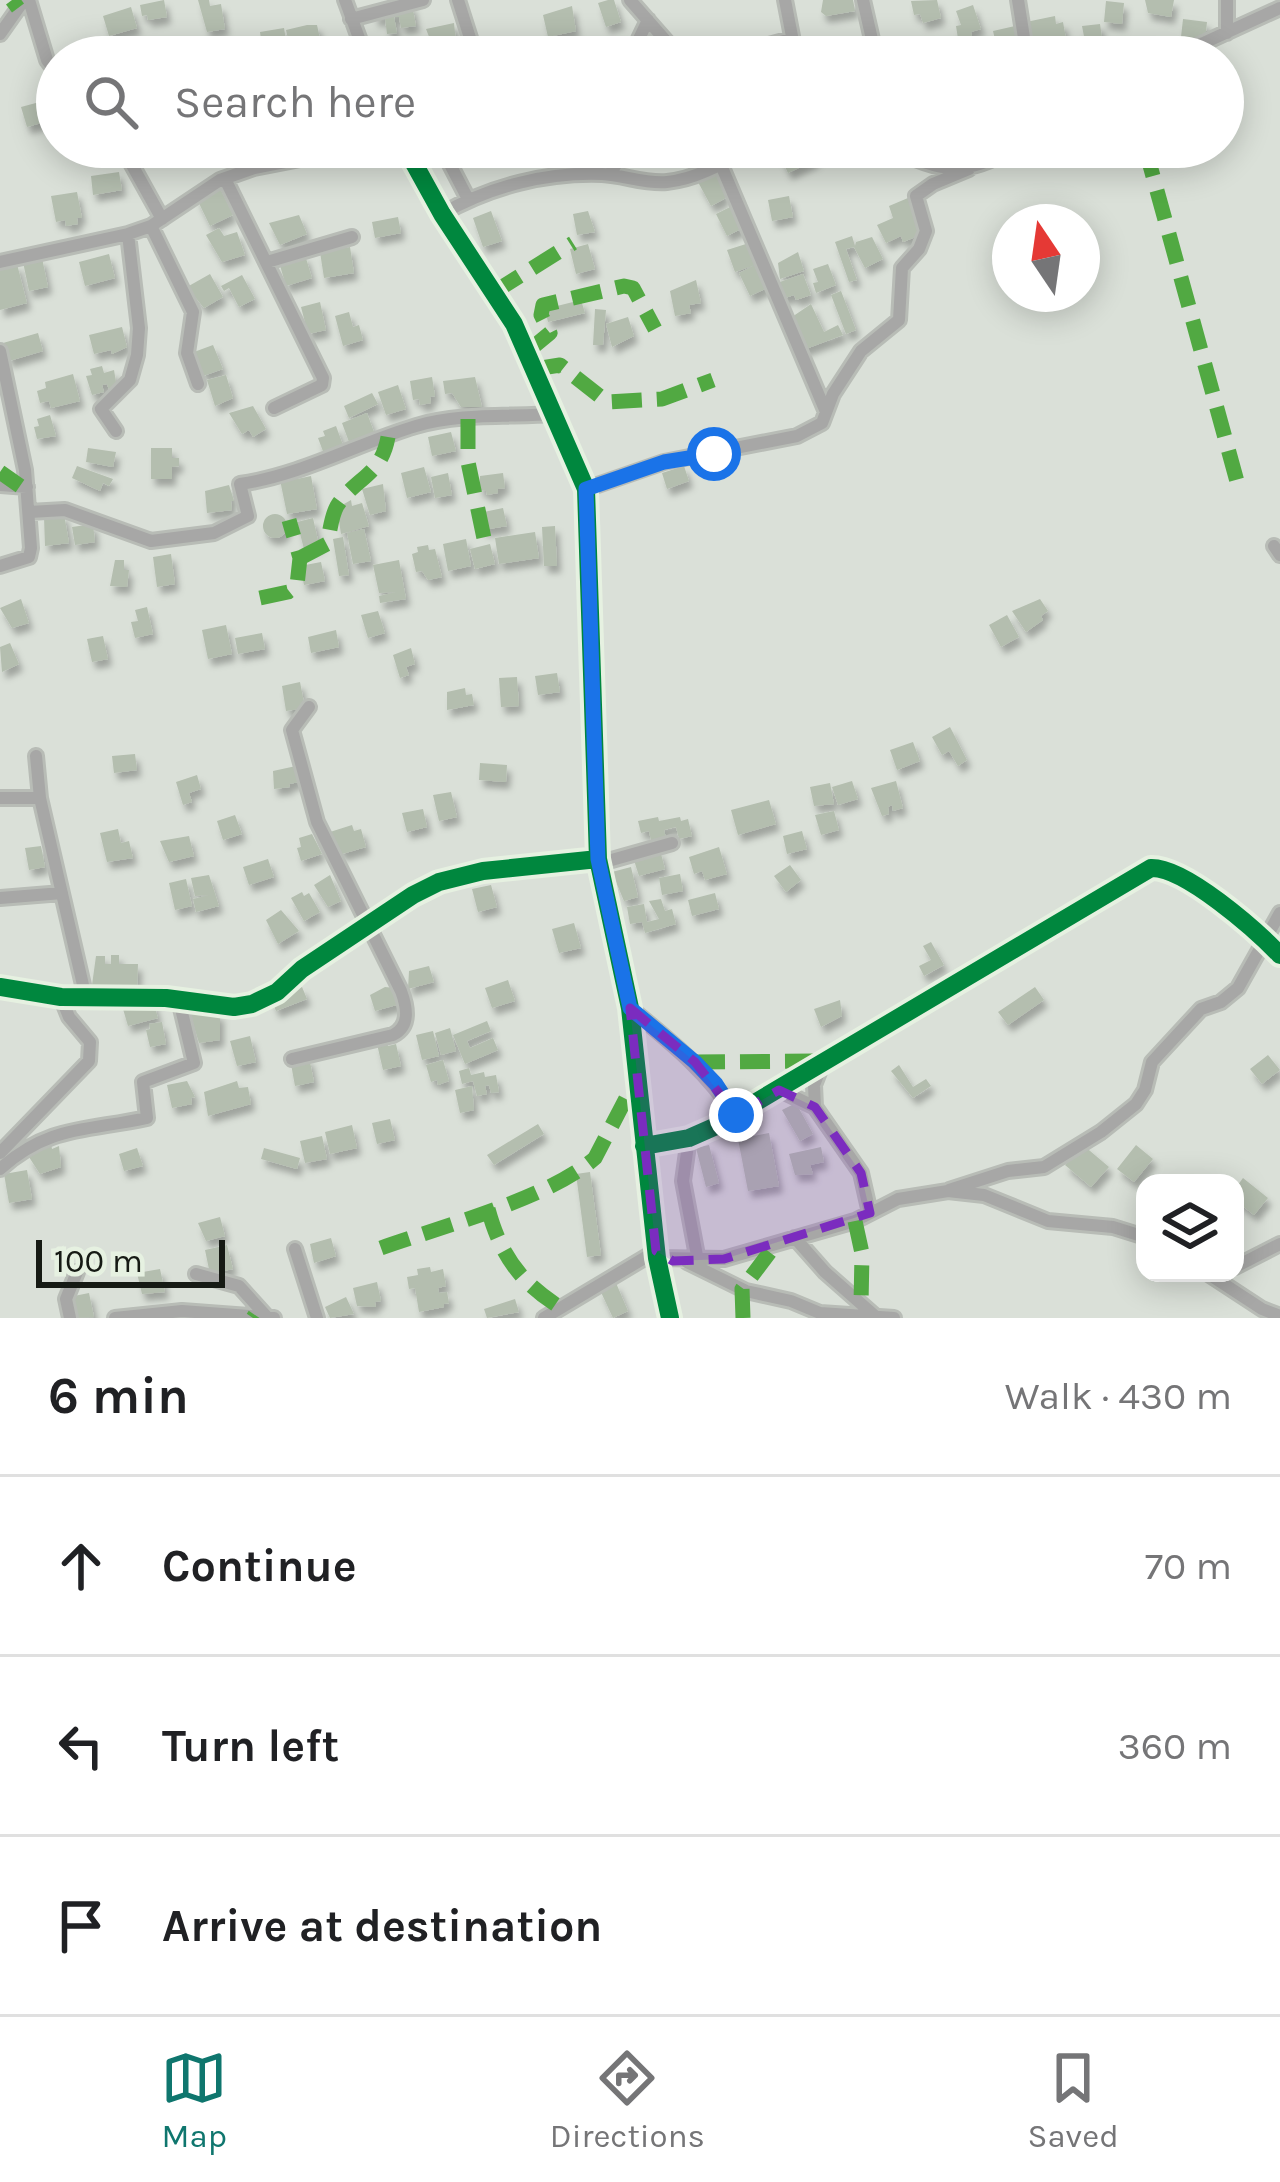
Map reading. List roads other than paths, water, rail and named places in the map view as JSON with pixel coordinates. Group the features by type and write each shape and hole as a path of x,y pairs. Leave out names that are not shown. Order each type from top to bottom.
{"street":[{"path":"0,34 26,0"},
{"path":"26,0 39,36"},
{"path":"345,0 358,36"},
{"path":"351,19 423,0"},
{"path":"458,0 469,36"},
{"path":"630,0 662,36"},
{"path":"785,0 791,36"},
{"path":"863,0 871,36"},
{"path":"1018,0 1024,36"},
{"path":"1228,0 1228,33"},
{"path":"1221,36 1280,8"},
{"path":"640,36 648,20"},
{"path":"132,168 193,313 187,352 198,384"},
{"path":"0,262 128,235 198,193 254,168"},
{"path":"417,168 514,324 586,489 599,861 630,1008 656,1254 670,1318"},
{"path":"452,168 468,199"},
{"path":"610,174 614,168"},
{"path":"442,214 468,199 550,175 610,174 663,182 711,168"},
{"path":"722,168 826,414"},
{"path":"962,168 968,169"},
{"path":"586,489 664,462 796,436 822,424 833,394 861,351 899,320 902,268 919,249 926,231 916,196 972,168"},
{"path":"225,179 324,382 274,408"},
{"path":"116,431 101,409 130,380 138,342 128,235"},
{"path":"266,262 352,237"},
{"path":"0,351 29,512 29,557 0,566"},
{"path":"29,512 65,511 143,541 214,533 248,516 240,484 340,457 418,425 554,414"},
{"path":"0,485 27,487"},
{"path":"292,1059 384,1039 404,1027 405,1003 312,809 292,730 310,707"},
{"path":"36,755 40,798 86,998"},
{"path":"0,798 40,798"},
{"path":"0,987 61,997 179,1000 234,1007 252,1004 277,992 368,924 440,882 484,872 599,861 672,843"},
{"path":"644,1145 689,1138 736,1115 1151,868 1183,876 1264,938 1280,956"},
{"path":"0,898 62,893"},
{"path":"544,1318 562,1313 656,1254 692,1261 724,1259 870,1213 893,1201 948,1191 1008,1171 1044,1167 1136,1105 1152,1063 1201,1009 1221,1002 1238,988 1280,913"},
{"path":"0,1153 89,1061 90,1042 69,1017 61,997"},
{"path":"0,1169 23,1149 52,1135 147,1118 143,1082 194,1063 179,1000"},
{"path":"630,1008 695,1062 736,1115"},
{"path":"815,1107 814,1084 823,1065"},
{"path":"779,1090 815,1107 863,1176 893,1201"},
{"path":"689,1138 683,1161 692,1261"},
{"path":"863,1176 870,1213"},
{"path":"948,1191 984,1196 1048,1222 1113,1226 1136,1234"},
{"path":"795,1238 875,1316"},
{"path":"1244,1262 1280,1244"},
{"path":"295,1249 316,1318"},
{"path":"692,1261 746,1292 837,1317 894,1318"},
{"path":"70,1318 65,1300 77,1272"},
{"path":"196,1274 242,1288 270,1317"},
{"path":"1225,1282 1280,1316"},
{"path":"115,1318 182,1311 270,1317"}]}
